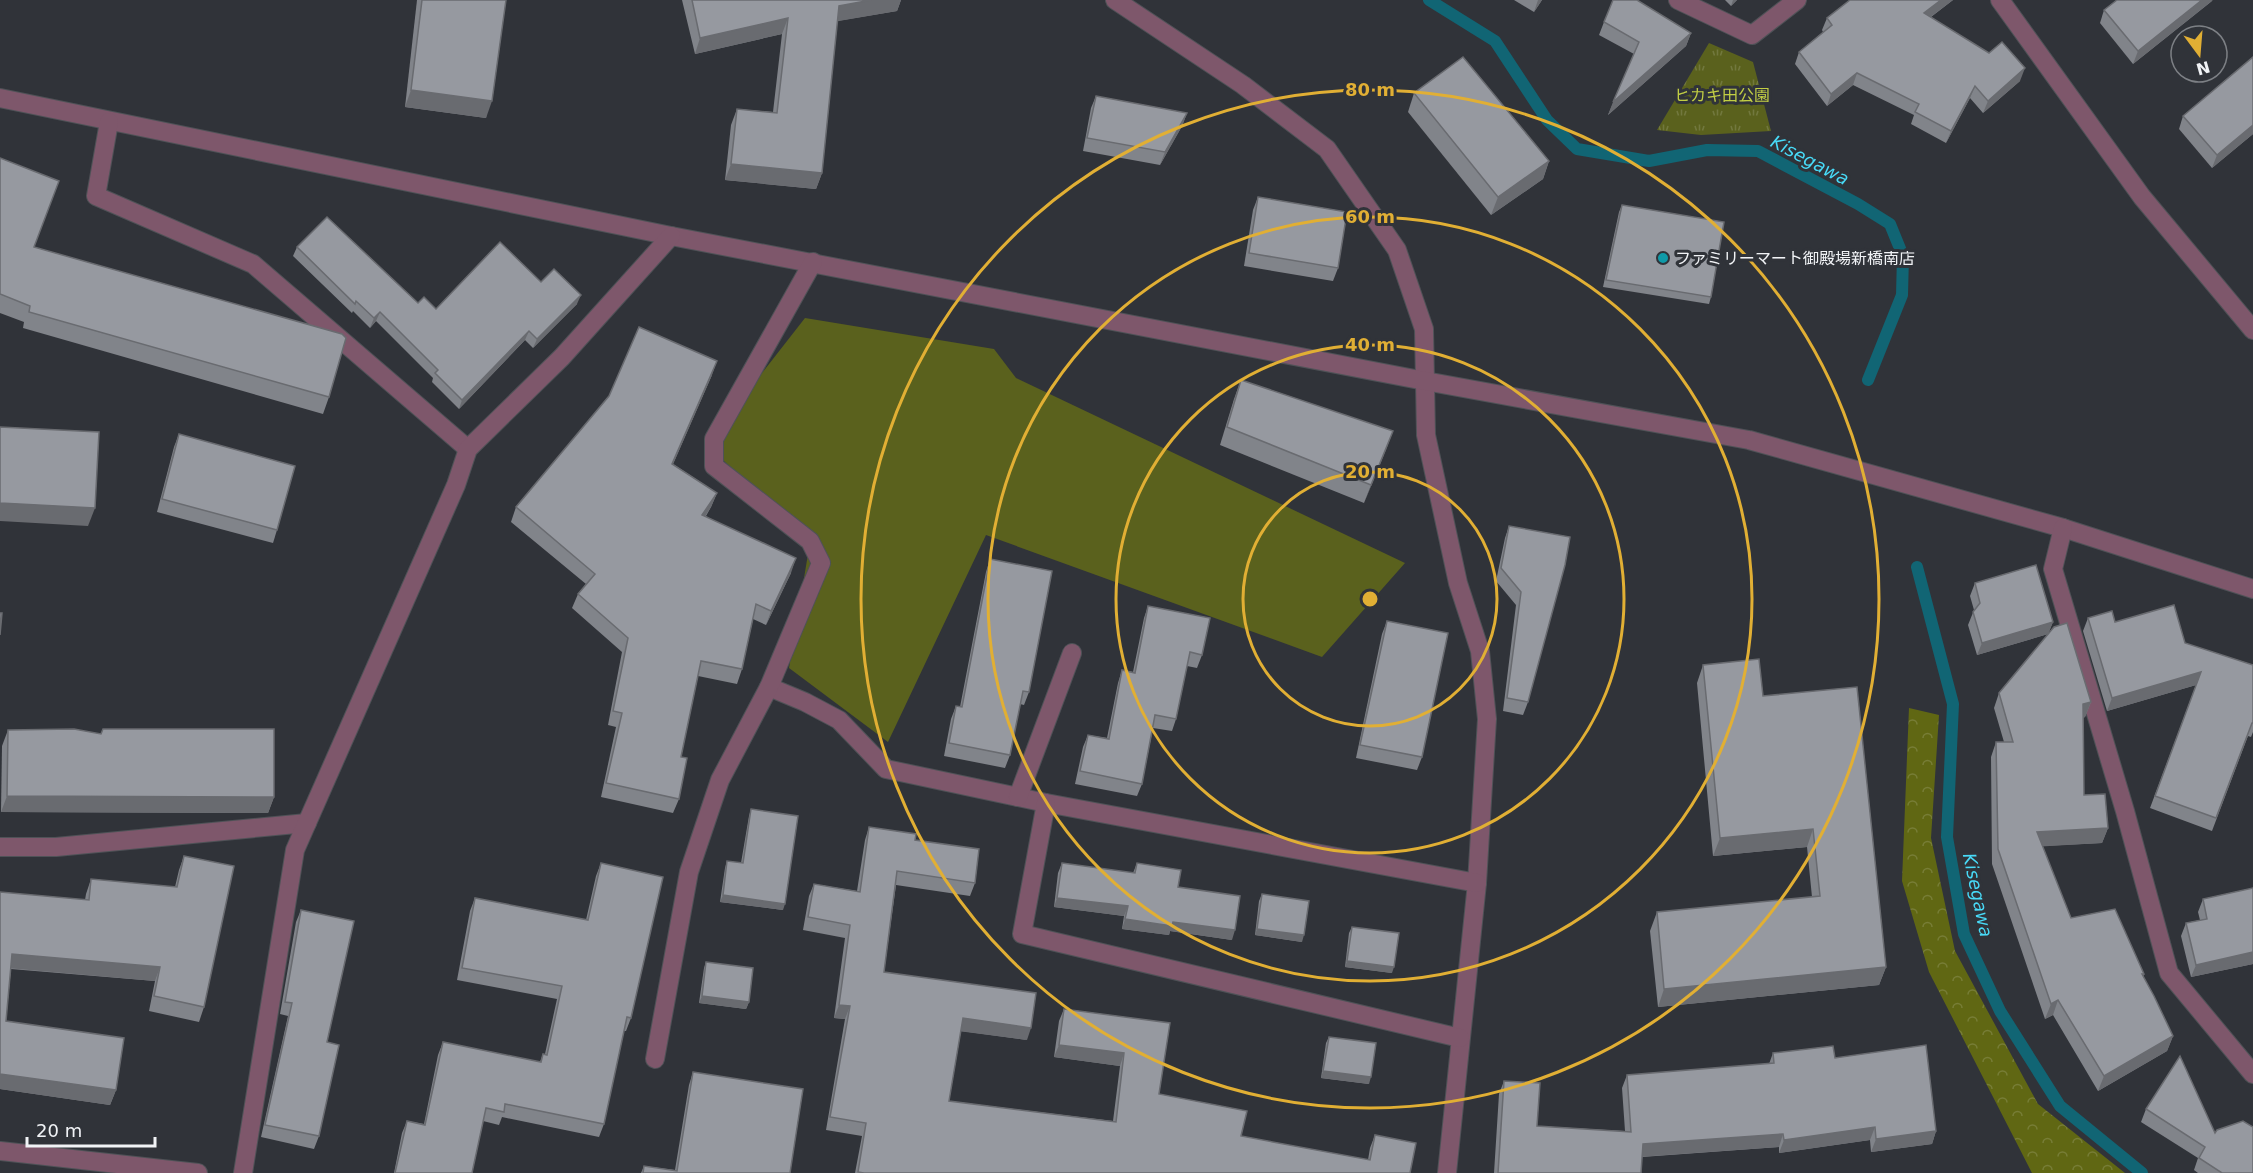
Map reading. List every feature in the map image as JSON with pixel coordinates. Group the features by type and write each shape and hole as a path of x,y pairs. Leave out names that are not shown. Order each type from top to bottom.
{"street":[{"path":"1115,0 1243,85 1327,149 1397,250 1424,329 1426,435 1458,583 1480,651 1487,719 1477,883 1447,1173"},
{"path":"1678,0 1752,35 1797,0"},
{"path":"2000,0 2142,197 2253,330"},
{"path":"0,98 671,236 1749,441 2063,528 2253,590"},
{"path":"109,122 96,196 253,264 468,449"},
{"path":"243,1173 295,850 456,485 468,449 562,357 671,236"},
{"path":"655,1059 689,872 720,780 770,687 821,562 810,542 714,466 714,439 813,262"},
{"path":"2063,528 2053,569 2125,811 2169,973 2253,1074"},
{"path":"1018,797 1072,653"},
{"path":"770,687 838,720 886,769 1046,803 1477,883"},
{"path":"1046,803 1022,934 1460,1038"},
{"path":"0,847 56,847 307,823"},
{"path":"0,1151 198,1173"}],"green space":[{"name":"ヒカキ田公園","path":"1709,43 1753,62 1771,131 1701,135 1657,130"},
{"path":"805,318 994,349 1016,378 1405,563 1322,657 986,535 888,742 789,668 810,542 723,460 722,424"},
{"path":"1909,708 1939,715 1931,838 1955,951 2038,1104 2125,1173 2032,1173 1929,972 1902,881"}],"building":[{"path":"422,0 506,0 492,101 411,90"},
{"path":"692,0 871,0 839,6 822,173 731,164 737,109 777,113 788,18 700,38"},
{"path":"1613,0 1637,0 1691,33 1613,102 1639,42 1604,22"},
{"path":"1850,0 1941,0 1924,13 1989,53 2002,42 2025,68 1988,101 1975,86 1951,131 1915,112 1919,104 1857,73 1831,94 1799,52 1832,25 1827,18"},
{"path":"2117,0 2202,0 2138,51 2104,10"},
{"path":"1463,57 1549,161 1498,197 1414,93"},
{"path":"2253,57 2253,125 2217,155 2183,116 2221,84 2229,84 2229,77"},
{"path":"1096,96 1187,113 1165,152 1087,138"},
{"path":"0,158 59,181 34,247 342,334 346,338 329,397 29,312 30,306 0,294"},
{"path":"1258,197 1347,212 1338,268 1249,253"},
{"name":"ファミリーマート御殿場新橋南店","path":"1622,205 1724,222 1711,297 1606,280"},
{"path":"327,217 418,303 424,297 436,309 500,242 541,282 554,269 581,295 537,339 529,331 462,400 435,373 438,370 380,312 374,318 356,301 355,304 297,247"},
{"path":"639,327 717,361 672,464 717,493 702,515 796,558 771,611 756,604 742,669 701,661 681,757 687,758 679,799 606,783 622,713 613,711 628,638 578,594 595,574 516,507 609,396"},
{"path":"1241,380 1393,431 1371,485 1227,427"},
{"path":"0,427 99,432 95,508 0,503"},
{"path":"179,434 295,466 277,530 162,499"},
{"path":"1509,526 1570,537 1565,565 1528,702 1507,698 1521,592 1501,568"},
{"path":"990,559 1052,571 1029,692 1023,691 1010,755 949,743 956,706 962,707"},
{"path":"2036,565 2053,622 1982,643 1973,612 1980,603 1975,583"},
{"path":"2174,605 2185,643 2253,665 2253,723 2216,818 2155,796 2201,672 2112,698 2088,618 2112,611 2115,622"},
{"path":"1148,606 1210,618 1202,655 1190,652 1176,719 1155,715 1142,784 1080,771 1088,735 1109,739 1122,670 1135,673"},
{"path":"1387,621 1448,633 1422,757 1360,745"},
{"path":"2067,623 2091,702 2083,704 2084,795 2105,794 2108,828 2037,832 2071,918 2115,909 2144,974 2142,974 2173,1036 2104,1076 2058,1000 2051,1004 1998,849 1996,742 2013,742 1999,693 2054,627"},
{"path":"1759,659 1763,696 1857,687 1886,967 1664,989 1657,912 1820,896 1813,829 1720,838 1703,665"},
{"path":"74,729 101,734 103,729 274,729 274,797 7,796 8,730"},
{"path":"751,809 798,816 785,904 723,895 727,861 743,863"},
{"path":"869,827 916,834 915,840 979,849 975,883 897,871 884,972 1036,993 1031,1028 963,1018 949,1101 1116,1122 1124,1053 1059,1045 1064,1009 1170,1023 1159,1094 1247,1111 1241,1136 1370,1160 1375,1135 1416,1143 1410,1173 858,1172 866,1123 830,1117 850,1006 839,1005 850,925 808,917 814,884 860,892"},
{"path":"184,856 234,866 204,1007 154,996 160,967 12,954 6,1021 124,1038 116,1090 0,1074 0,892 89,900 91,879 177,887"},
{"path":"601,863 663,877 631,1018 627,1017 604,1124 505,1104 504,1112 486,1108 472,1173 395,1173 407,1121 425,1125 443,1042 541,1062 543,1054 547,1055 562,986 462,968 475,898 588,920"},
{"path":"1062,863 1135,873 1137,863 1181,870 1178,887 1240,896 1235,930 1173,922 1172,926 1125,919 1128,906 1057,898"},
{"path":"2253,888 2253,952 2196,965 2186,923 2207,919 2203,899"},
{"path":"1262,894 1309,901 1304,935 1257,929"},
{"path":"301,910 354,921 327,1042 339,1045 319,1136 265,1125 292,1003 285,1002"},
{"path":"1352,927 1399,933 1394,967 1347,961"},
{"path":"706,962 753,968 749,1002 702,996"},
{"path":"1329,1037 1376,1043 1371,1077 1323,1071"},
{"path":"1926,1045 1936,1131 1876,1139 1875,1127 1784,1140 1783,1134 1643,1144 1641,1173 1498,1173 1504,1081 1540,1083 1537,1126 1631,1132 1627,1075 1774,1063 1773,1053 1833,1046 1835,1058"},
{"path":"2180,1056 2215,1133 2217,1130 2243,1121 2253,1127 2253,1173 2222,1173 2199,1158 2205,1147 2146,1109"},
{"path":"693,1072 803,1089 790,1173 643,1173 644,1166 677,1171"}],"waterway":[{"name":"Kisegawa","path":"1429,0 1495,41 1547,120 1577,149 1649,161 1707,150 1758,151 1858,204 1890,224 1903,256 1902,295 1868,380"},
{"name":"Kisegawa","path":"1917,567 1953,704 1947,837 1964,934 2000,1011 2060,1106 2142,1173"}],"place":[{"name":"ファミリーマート御殿場新橋南店","path":"1663,258"}]}
